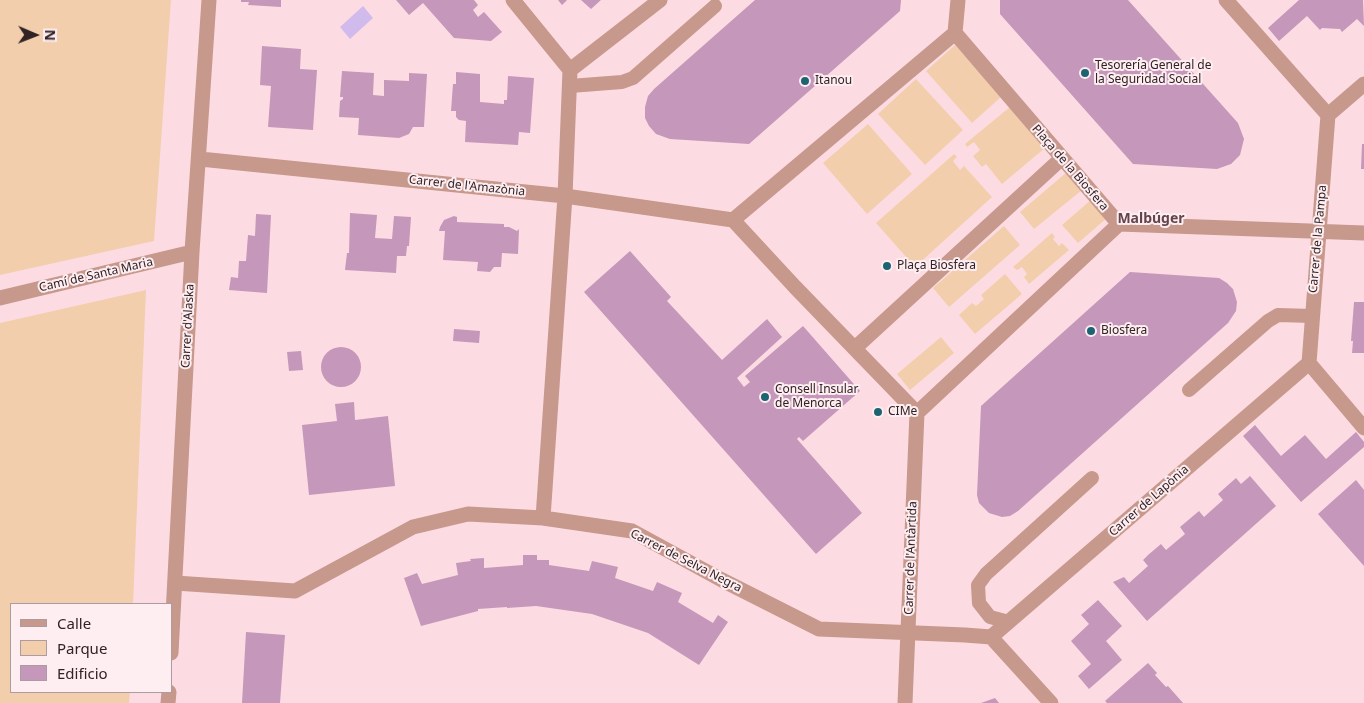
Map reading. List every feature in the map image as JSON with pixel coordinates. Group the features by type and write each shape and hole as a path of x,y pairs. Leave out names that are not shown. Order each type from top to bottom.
{"street":[{"name":"Carrer d'Alaska","path":"172,636 192,252 200,159 209,0"},
{"path":"512,0 570,70 565,196 543,518"},
{"path":"570,70 660,0"},
{"path":"958,0 955,33 733,220 794,287 917,413 1119,224 1364,233"},
{"path":"1226,0 1328,114 1364,84"},
{"name":"Plaça de la Biosfera","path":"955,33 1119,224"},
{"name":"Carrer de la Pampa","path":"1309,363 1328,114"},
{"path":"855,348 1062,158"},
{"name":"Carrer de l'Amazònia","path":"200,159 565,196 733,220"},
{"name":"Camí de Santa Maria","path":"0,298 192,252"},
{"path":"1309,363 1364,428"},
{"name":"Carrer de Lapònia","path":"991,637 1309,363"},
{"name":"Carrer de l'Antàrtida","path":"905,703 917,413"},
{"name":"Carrer de Selva Negra","path":"175,583 295,591 413,527 468,514 543,518 632,531 722,580 819,629 991,637"},
{"path":"991,637 1051,703"}],"lane":[{"path":"570,86 622,82 633,78 715,6"},
{"path":"1189,390 1268,321 1278,316 1312,316"},
{"path":"1009,622 990,617 979,603 978,585 986,574 1092,478"}],"green space":[{"path":"0,0 171,0 154,241 0,275"},
{"path":"955,45 1001,97 972,123 926,71"},
{"path":"916,79 963,130 925,165 878,114"},
{"path":"1010,107 1045,148 1002,184 986,164 982,167 973,156 980,150 974,142 967,147 965,144"},
{"path":"868,124 912,174 867,214 823,163"},
{"path":"954,154 957,157 953,161 960,170 964,166 992,197 915,267 876,223"},
{"path":"1067,172 1082,190 1034,229 1020,212"},
{"path":"1092,199 1108,217 1078,243 1062,225"},
{"path":"1004,226 1020,245 949,307 933,288"},
{"path":"1052,233 1055,237 1053,239 1059,246 1062,243 1069,250 1029,284 1024,277 1027,274 1022,267 1017,270 1013,267"},
{"path":"1005,274 1022,294 975,334 959,315 972,303 976,306 984,299 981,295"},
{"path":"146,290 133,603 10,603 10,693 130,693 129,703 0,703 0,323"},
{"path":"941,337 954,353 910,390 897,374"}],"shaded area":[{"path":"363,6 373,18 350,39 340,27"}],"building":[{"path":"241,0 281,0 281,7 248,5 249,2 241,2"},
{"path":"396,0 474,0 478,5 473,10 478,17 484,12 502,32 491,41 454,38 423,3 409,15"},
{"path":"558,0 567,0 562,5"},
{"path":"581,0 601,0 591,9"},
{"path":"755,0 901,0 900,11 749,144 670,139 656,134 645,118 648,96"},
{"path":"1000,0 1128,0 1238,123 1244,139 1240,155 1231,164 1217,169 1133,164 1000,14"},
{"path":"1299,0 1363,0 1364,26 1357,19 1342,32 1340,29 1322,28 1320,30 1307,16 1279,41 1268,28"},
{"path":"262,46 301,49 300,69 317,70 313,130 268,127 271,86 260,85"},
{"path":"342,71 374,73 373,95 384,96 384,80 409,81 409,73 427,74 424,127 413,127 409,134 399,138 358,135 359,118 339,117 340,101 343,99 343,97 340,97"},
{"path":"456,72 480,74 480,102 504,104 504,100 507,100 508,76 534,78 530,133 519,132 518,145 465,142 466,121 459,120 456,117 456,111 451,111 453,84 456,84"},
{"path":"1362,144 1364,144 1364,169 1361,169"},
{"path":"350,213 377,215 375,238 392,239 394,216 411,217 409,246 407,246 406,256 397,256 396,273 345,270 347,253 349,253"},
{"path":"256,214 271,215 267,293 229,290 231,277 238,278 239,261 246,261 248,235 255,236"},
{"path":"454,216 457,217 457,222 504,224 504,227 517,231 519,229 518,254 502,253 501,267 494,267 490,272 477,271 478,262 443,260 445,231 439,231 440,227 444,220"},
{"name":"Consell Insular de Menorca","path":"630,251 671,297 667,301 722,360 767,319 782,337 737,378 744,387 750,382 745,376 803,326 860,391 803,441 799,437 797,439 862,513 816,554 584,292"},
{"path":"1130,272 1219,278 1233,289 1237,302 1236,311 1228,323 1018,511 1010,516 1002,517 989,513 979,503 977,495 981,406"},
{"path":"1354,302 1364,302 1364,353 1352,353"},
{"path":"454,329 480,331 479,343 453,341"},
{"path":"337,347 345,347 352,350 358,356 361,367 358,378 352,384 345,387 337,387 330,384 324,378 321,371 321,363 324,356 330,350"},
{"path":"301,351 303,370 289,371 287,352"},
{"path":"354,402 355,420 388,416 395,486 309,495 302,425 337,421 335,404"},
{"path":"1255,425 1281,456 1305,435 1326,459 1356,432 1364,442 1364,447 1301,502 1243,436"},
{"path":"1250,476 1276,506 1147,621 1113,582 1124,577 1129,583 1148,566 1143,560 1148,555 1161,544 1166,550 1185,534 1180,527 1199,511 1204,517 1223,500 1218,494 1236,478 1241,484"},
{"path":"1356,480 1364,490 1364,566 1318,514"},
{"path":"523,555 537,555 537,560 549,560 549,565 589,571 592,561 618,567 615,578 653,591 657,582 682,593 678,602 713,623 718,615 728,622 699,665 648,633 592,614 536,606 478,609 478,611 421,626 404,578 417,573 422,584 458,575 456,563 471,561 470,559 484,558 484,568 523,565"},
{"path":"1098,600 1122,626 1106,641 1122,660 1089,689 1078,676 1091,664 1071,641 1089,624 1081,615"},
{"path":"246,632 285,635 280,703 242,703"},
{"path":"1148,663 1157,673 1155,675 1183,703 1107,703 1105,701"},
{"path":"995,698 999,703 981,703"}],"place":[{"name":"Tesorería General de la Seguridad Social","path":"1085,73"},
{"name":"Itanou","path":"805,81"},
{"name":"Plaça Biosfera","path":"887,266"},
{"name":"Biosfera","path":"1091,331"},
{"name":"Consell Insular de Menorca","path":"765,397"},
{"name":"CIMe","path":"878,412"}],"district":[{"name":"Malbúger","path":"1151,219"}]}
